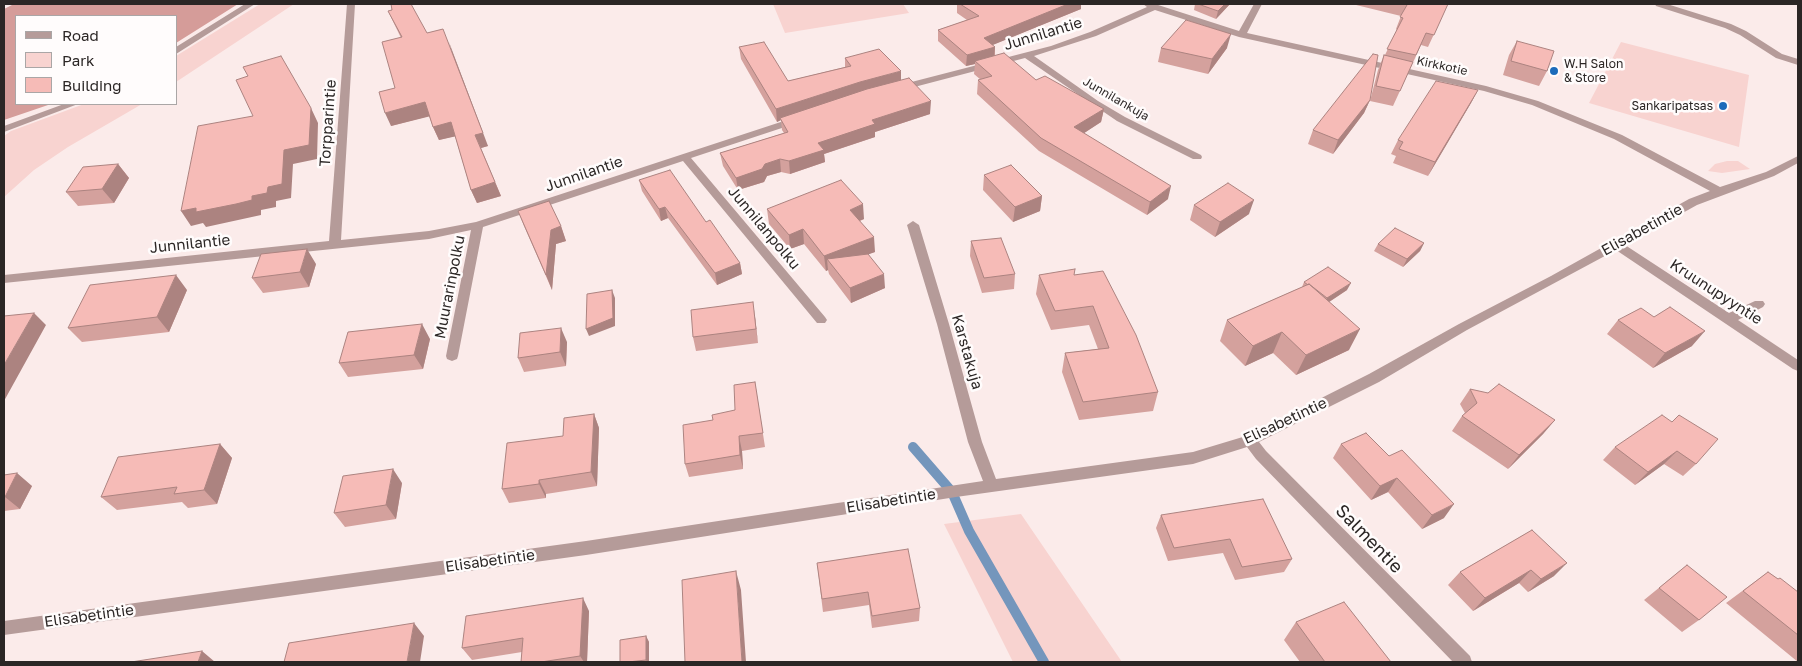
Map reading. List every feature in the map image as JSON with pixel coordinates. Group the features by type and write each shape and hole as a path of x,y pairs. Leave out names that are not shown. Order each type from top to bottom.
{"street":[{"path":"178,50 251,4"},
{"name":"Torpparintie","path":"335,244 351,4"},
{"path":"1242,35 1258,4"},
{"path":"1659,4 1728,26 1742,32 1779,56 1798,62"},
{"name":"Junnilantie","path":"891,91 1027,55 1093,34 1150,5"},
{"name":"Kirkkotie","path":"1150,5 1242,35 1486,89 1535,103 1618,136 1719,191"},
{"name":"Junnilankuja","path":"1027,55 1121,119 1197,157"},
{"path":"4,129 70,105"},
{"name":"Junnilantie","path":"4,280 429,235 478,225 802,118"},
{"name":"Junnilanpolku","path":"684,156 821,320"},
{"name":"Elisabetintie","path":"4,628 586,548 950,492 1193,458 1250,440 1374,378 1463,327 1693,202 1770,174 1798,159"},
{"name":"Muurarinpolku","path":"452,356 478,225"},
{"name":"Karstakuja","path":"913,226 943,324 975,442 992,487"},
{"name":"Kruunupyyntie","path":"1617,245 1798,366"},
{"path":"1728,319 1758,304"},
{"name":"Salmentie","path":"1250,440 1261,455 1464,662"}],"green space":[{"path":"260,4 294,4 178,81 178,55"},
{"path":"773,4 903,4 909,13 785,33"},
{"path":"1621,42 1749,75 1739,147 1589,103"},
{"path":"81,105 140,105 68,147 34,170 4,197 4,136 11,131"},
{"path":"1738,161 1750,169 1722,173 1708,171 1715,164"},
{"path":"1021,514 1122,662 1013,662 944,524"}],"shaded area":[{"path":"14,4 238,4 178,42 178,15 15,15 15,105 48,105 4,120 4,9"}],"building":[{"path":"391,4 411,4 427,33 443,29 483,133 475,135 495,182 471,190 451,122 433,127 425,102 385,113 379,92 395,88 382,42 402,37 388,11 392,10"},
{"path":"960,4 1068,4 984,38 995,47 967,55 938,30 979,16"},
{"path":"1198,4 1225,4 1218,11"},
{"path":"1404,4 1448,4 1434,35 1426,33 1416,55 1387,49 1403,18 1400,17 1407,5"},
{"path":"1186,20 1231,34 1212,59 1161,48"},
{"path":"1517,41 1554,51 1547,71 1511,61"},
{"path":"764,42 788,81 851,66 845,58 879,49 901,71 776,109 739,47"},
{"path":"1004,53 1036,80 1045,76 1104,109 1074,127 1171,186 1150,202 1041,138 978,80 992,76 975,61"},
{"path":"1373,54 1378,55 1370,100 1338,140 1313,130"},
{"path":"1384,55 1413,62 1400,91 1376,86"},
{"path":"281,56 311,108 309,145 284,150 282,184 268,187 267,193 252,196 252,200 236,204 196,212 196,208 181,211 198,126 253,116 236,80 248,76 243,67"},
{"path":"909,78 931,101 872,120 875,124 818,143 824,150 789,161 780,159 765,164 762,169 736,178 720,153 788,132 780,118 867,89"},
{"path":"1436,81 1478,90 1435,162 1399,149 1403,142 1398,140"},
{"path":"118,164 102,189 66,192 83,167"},
{"path":"1011,165 1042,196 1015,207 984,175"},
{"path":"670,170 706,222 710,220 740,263 715,273 665,207 659,209 639,180"},
{"path":"841,180 863,204 850,210 874,237 824,256 803,229 789,235 767,209"},
{"path":"1228,183 1254,200 1220,222 1194,205"},
{"path":"549,201 561,226 551,230 546,275 518,211"},
{"path":"1395,228 1424,243 1407,259 1378,244"},
{"path":"1001,238 1015,274 984,278 971,241"},
{"path":"307,249 300,272 252,278 261,254"},
{"path":"868,254 884,274 850,288 827,259"},
{"path":"1328,267 1351,283 1327,298 1304,282"},
{"path":"1075,269 1074,275 1103,271 1136,335 1158,392 1083,402 1065,353 1109,348 1093,306 1055,311 1039,275"},
{"path":"176,275 157,317 68,328 90,285"},
{"path":"1309,284 1360,329 1306,355 1282,332 1253,346 1227,320"},
{"path":"612,290 613,318 586,329 587,294"},
{"path":"753,302 756,329 693,337 691,310"},
{"path":"1670,307 1705,331 1665,353 1618,320 1641,308 1654,317"},
{"path":"34,313 4,365 4,316"},
{"path":"422,324 414,355 339,363 348,332"},
{"path":"561,328 560,352 518,358 520,333"},
{"path":"755,382 763,433 739,436 740,455 685,464 683,425 713,420 712,415 735,410 734,385"},
{"path":"1499,384 1555,420 1519,455 1462,416 1477,403 1470,389 1488,393"},
{"path":"594,414 591,472 539,480 539,484 502,489 507,443 563,436 564,418"},
{"path":"1662,415 1672,422 1679,415 1718,439 1696,464 1677,451 1648,472 1615,447"},
{"path":"1366,433 1389,456 1402,450 1454,504 1432,515 1397,478 1380,486 1341,444"},
{"path":"220,444 204,490 174,494 177,487 101,497 118,457"},
{"path":"393,469 386,505 334,513 343,476"},
{"path":"17,473 5,497 4,497 4,475"},
{"path":"1263,499 1292,559 1242,567 1230,539 1174,548 1161,515"},
{"path":"1532,530 1567,563 1541,579 1531,570 1485,598 1460,572"},
{"path":"908,549 920,608 872,616 868,592 822,599 817,563"},
{"path":"1687,565 1727,597 1699,620 1659,588"},
{"path":"736,571 742,662 685,662 682,580"},
{"path":"1768,572 1778,579 1780,578 1798,592 1798,635 1743,591"},
{"path":"583,598 580,656 541,662 521,662 523,638 462,648 466,616"},
{"path":"1344,602 1391,662 1325,662 1296,622"},
{"path":"414,623 407,662 284,662 289,643"},
{"path":"646,636 646,660 620,662 620,640"},
{"path":"202,651 198,662 131,662"}],"waterway":[{"path":"913,447 952,492 969,531 1044,662"}],"place":[{"name":"W.H Salon & Store","path":"1554,71"},
{"name":"Sankaripatsas","path":"1723,106"}]}
